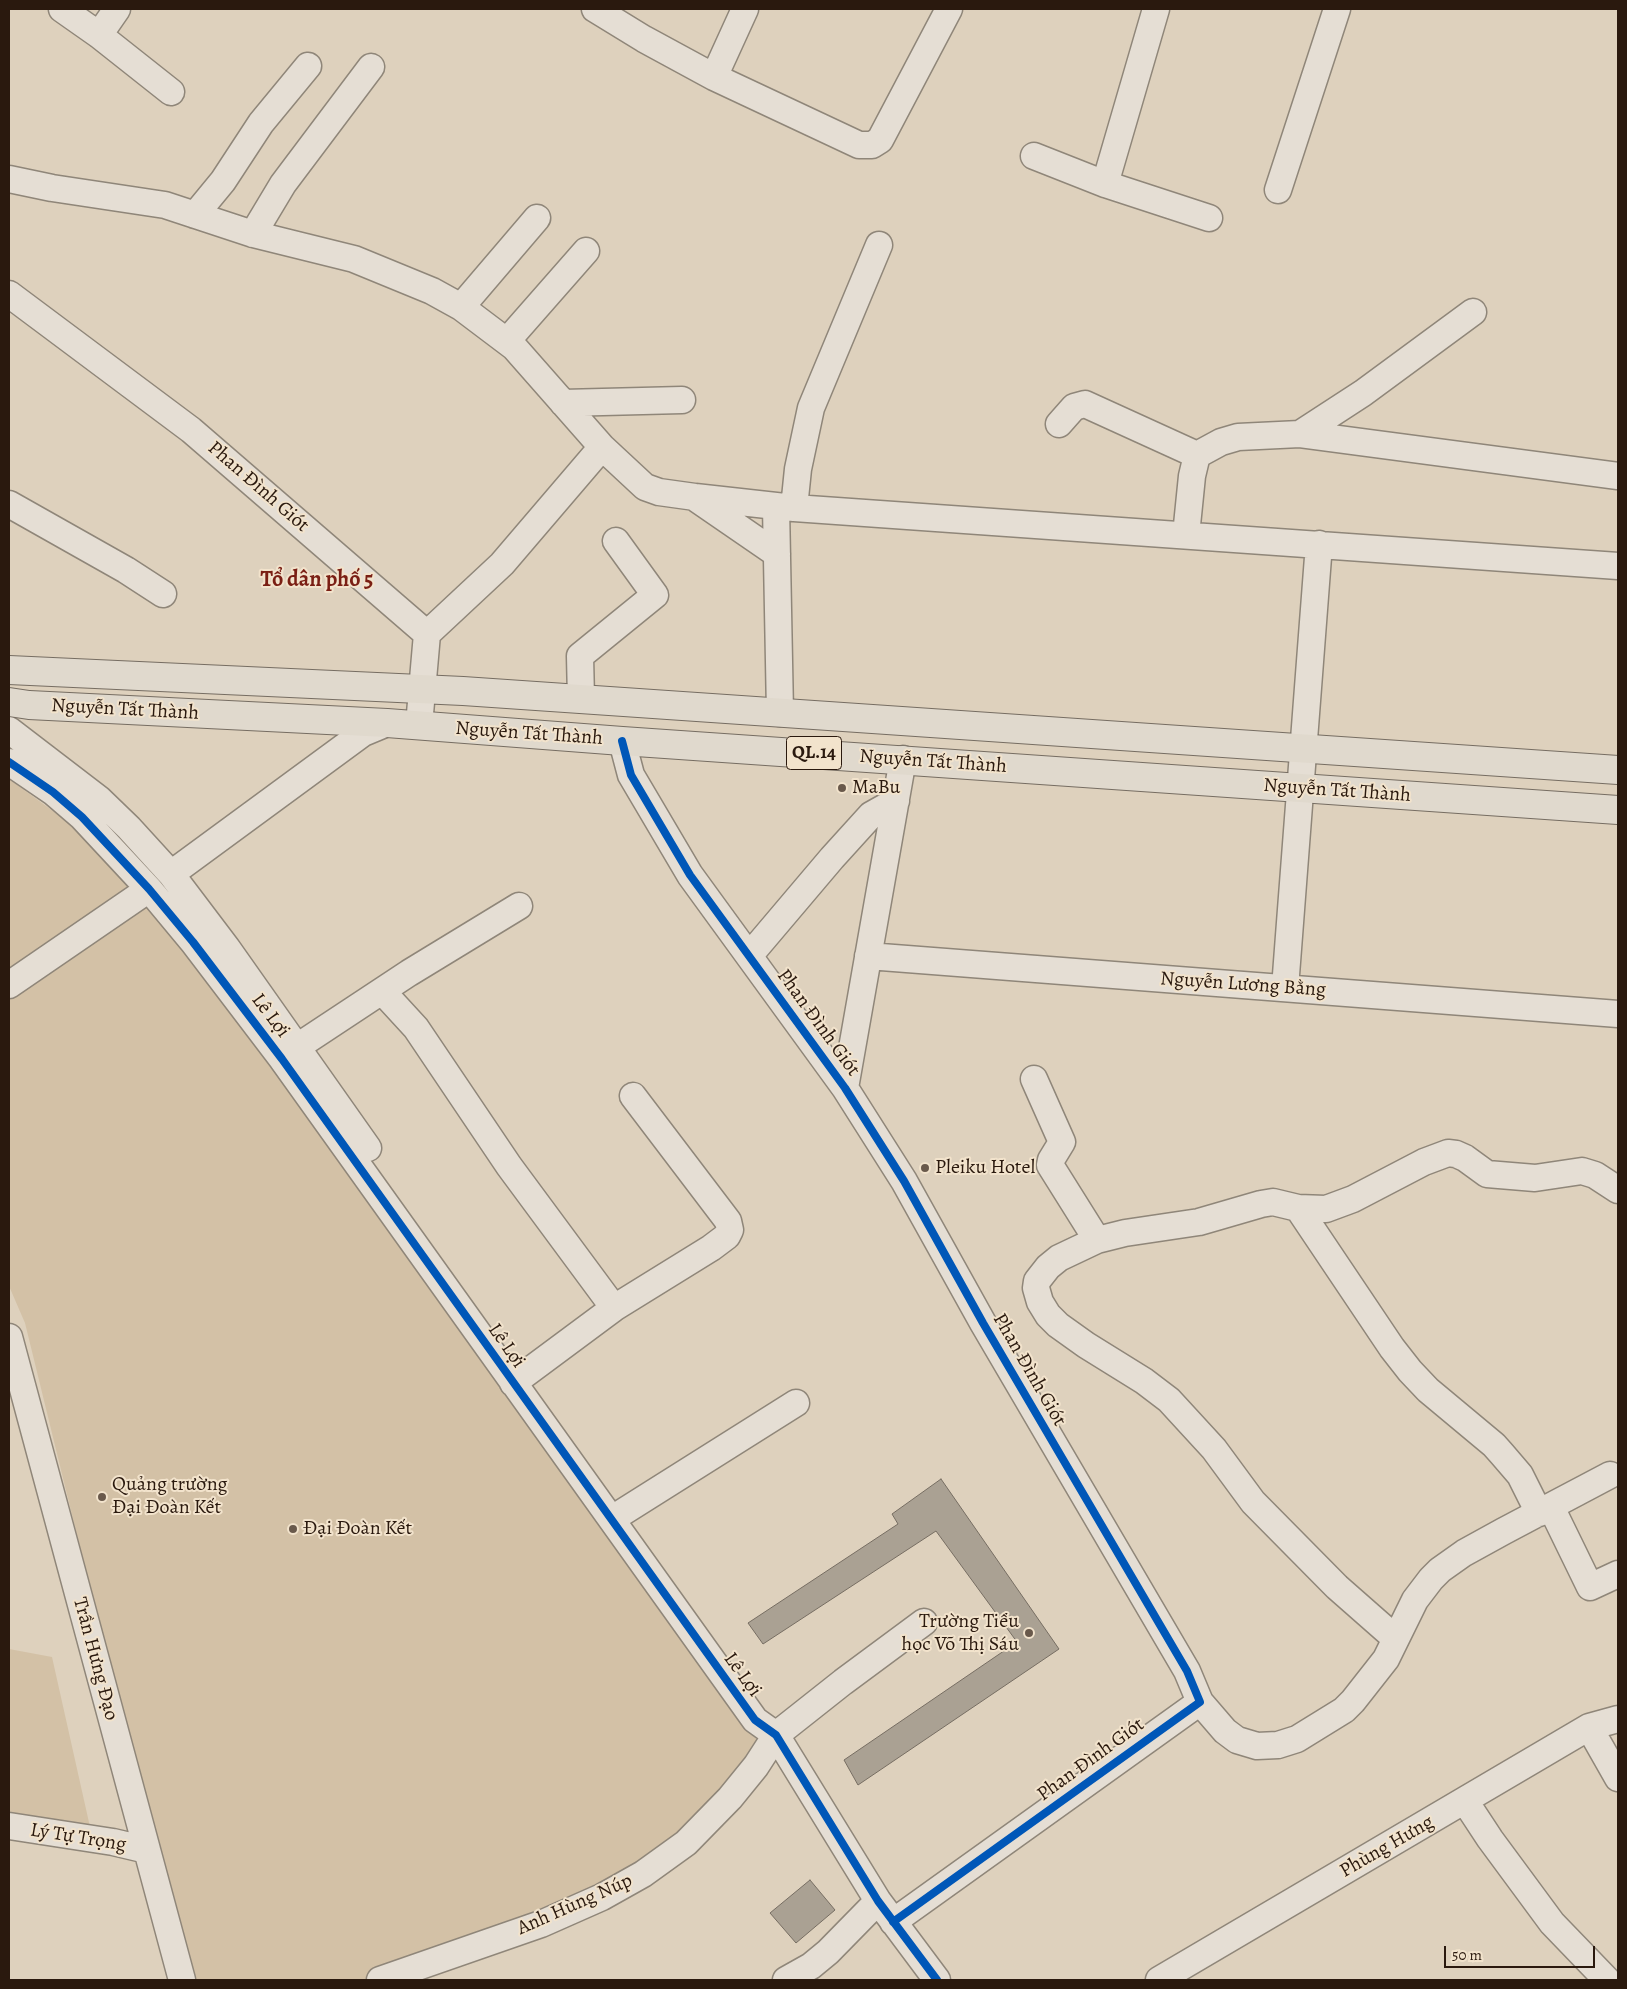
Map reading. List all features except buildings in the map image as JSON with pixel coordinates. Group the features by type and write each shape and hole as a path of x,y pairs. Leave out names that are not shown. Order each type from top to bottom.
{"main road":[{"name":"Nguyễn Tất Thành","path":"9,670 581,699 1618,770"},
{"name":"Nguyễn Tất Thành","path":"9,702 30,705 387,723 1618,810"}],"street":[{"path":"62,9 99,35 171,92"},
{"path":"99,35 118,9"},
{"path":"595,9 644,39 714,77 859,145 872,145 880,140 949,9"},
{"path":"714,77 745,9"},
{"path":"1104,184 1156,9"},
{"path":"1278,190 1337,9"},
{"path":"195,215 223,181 261,123 308,66"},
{"path":"252,234 283,184 372,66"},
{"path":"1034,156 1104,184 1209,218"},
{"path":"9,179 52,188 165,206 252,234 368,264 432,291 461,307 514,347 602,447 645,487 659,492 694,498 785,508 1618,566"},
{"path":"461,307 537,218"},
{"path":"780,713 777,554 785,508 798,469 811,408 879,246"},
{"path":"507,341 586,252"},
{"name":"Phan Đình Giót","path":"9,294 191,430 427,634"},
{"path":"1300,434 1363,394 1474,312"},
{"path":"563,404 682,400"},
{"path":"1059,424 1074,407 1085,404 1197,455"},
{"path":"1186,535 1192,476 1197,455 1221,442 1238,438 1300,434 1618,476"},
{"path":"419,726 427,634 502,564 602,447"},
{"path":"694,498 777,554"},
{"path":"9,504 126,570 163,594"},
{"path":"581,699 580,656 655,595 616,542"},
{"path":"1285,988 1319,544"},
{"path":"171,874 363,733 387,723"},
{"path":"9,730 99,799 129,828 171,874 227,948 297,1047 519,1378 623,1512 768,1710 776,1734"},
{"name":"Phan Đình Giót","path":"622,741 631,775 690,875 845,1088 904,1181 983,1323 1186,1671 1200,1702 893,1922"},
{"path":"845,1088 903,759"},
{"name":"Lê Lợi","path":"9,762 53,792 82,817 149,889 193,942 519,1378 754,1720 776,1734 878,1901 937,1980"},
{"path":"749,956 832,858 872,815 896,801"},
{"path":"9,985 149,889"},
{"path":"297,1047 382,991 519,906"},
{"name":"Nguyễn Lương Bằng","path":"868,956 1618,1014"},
{"path":"382,991 416,1028 509,1166 614,1308"},
{"path":"1034,1079 1062,1142 1050,1160 1050,1165 1097,1240"},
{"path":"519,1378 614,1308 711,1248 727,1236 730,1230 728,1221 632,1096"},
{"path":"1395,1638 1337,1587 1253,1502 1214,1448 1169,1400 1144,1381 1068,1333 1048,1315 1040,1302 1036,1288 1037,1281 1059,1258 1097,1240 1125,1232 1199,1222 1262,1204 1282,1203 1298,1208 1316,1210 1338,1206 1424,1162 1448,1153 1466,1158 1487,1174 1535,1178 1582,1171 1595,1175 1618,1190"},
{"path":"1298,1208 1392,1348 1410,1371 1428,1390 1502,1454 1520,1475 1545,1510 1590,1587 1618,1574"},
{"name":"Trần Hưng Đạo","path":"9,1337 182,1980"},
{"path":"623,1512 796,1403"},
{"path":"1200,1702 1224,1731 1237,1740 1257,1746 1278,1746 1288,1743 1327,1721 1344,1710 1353,1701 1386,1659 1415,1600 1440,1570 1464,1553 1610,1475"},
{"name":"Anh Hùng Núp","path":"380,1980 541,1924 602,1897 643,1874 686,1843 730,1798 756,1766 776,1734 842,1682 924,1622"},
{"name":"Phùng Hưng","path":"1159,1980 1589,1727 1618,1719"},
{"path":"1589,1727 1618,1778"},
{"path":"1465,1801 1490,1840 1552,1923 1606,1980"},
{"name":"Lý Tự Trọng","path":"9,1826 113,1842 147,1850"},
{"path":"786,1980 811,1966 828,1952 878,1901"}],"shaded area":[{"name":"Đại Đoàn Kết","path":"9,779 68,822 149,889 776,1735 643,1874 373,1980 186,1980 25,1323 9,1286"},
{"path":"9,1649 52,1657 90,1827 9,1814"}],"cycle path":[{"path":"622,741 631,775 690,875 845,1088 904,1181 983,1323 1187,1671 1200,1702 893,1922"},
{"path":"9,762 53,792 82,817 149,889 193,942 282,1059 755,1720 776,1735 878,1901 937,1980"}],"place":[{"name":"MaBu","path":"842,788"},
{"name":"Pleiku Hotel","path":"925,1168"},
{"name":"Quảng trường Đại Đoàn Kết","path":"102,1497"},
{"name":"Đại Đoàn Kết","path":"293,1529"},
{"name":"Trường Tiểu học Võ Thị Sáu","path":"1029,1633"}],"district":[{"name":"Tổ dân phố 5","path":"317,581"}]}
